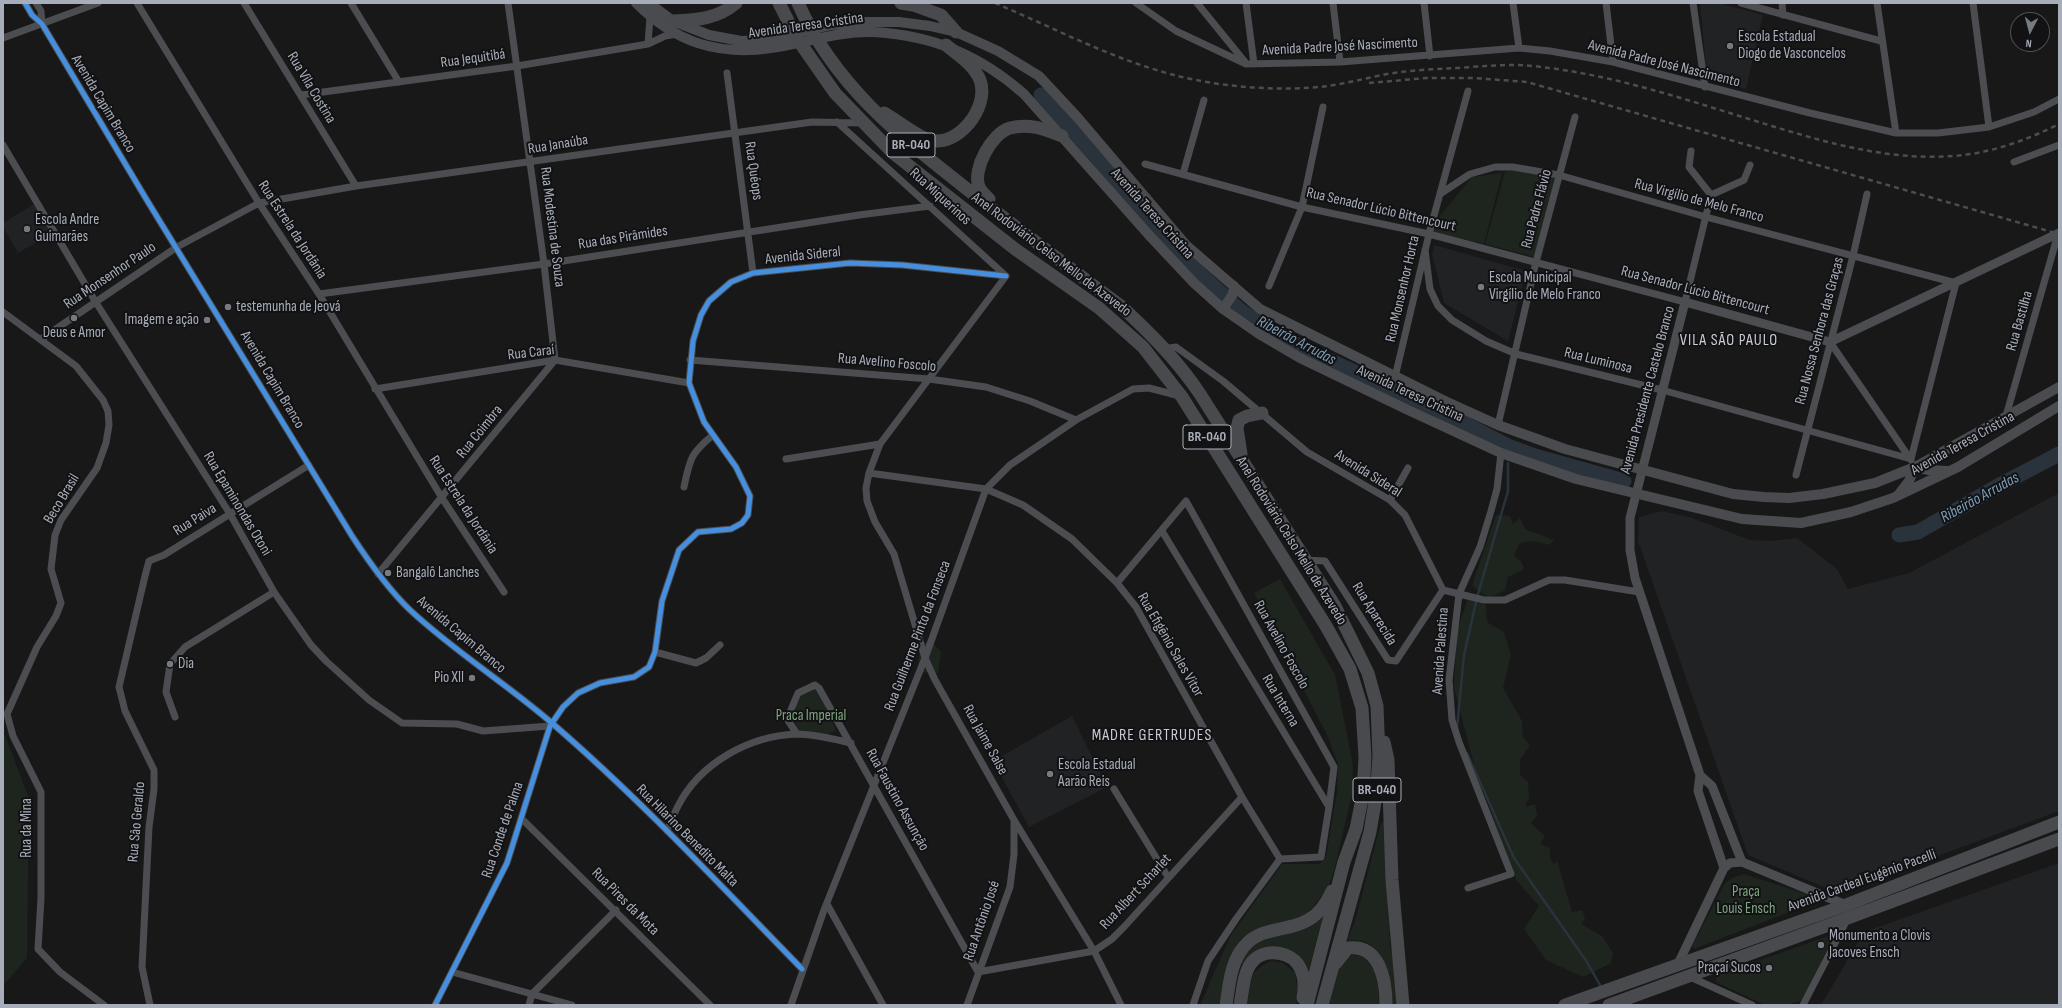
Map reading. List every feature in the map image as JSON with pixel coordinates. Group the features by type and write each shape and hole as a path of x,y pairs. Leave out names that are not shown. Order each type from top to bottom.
{"highway":[{"path":"673,21 701,19 722,14 736,3"},
{"name":"Anel Rodoviário Celso Mello de Azevedo","path":"779,3 785,17 835,93 862,123 893,153 1015,249 1099,308 1143,346 1182,397 1326,626 1350,669 1362,708 1365,757 1363,794 1358,822 1344,862 1307,1005"},
{"path":"902,3 913,5 941,15 956,32"},
{"name":"Anel Rodoviário Celso Mello de Azevedo","path":"800,7 825,51 860,98 909,144 1122,307 1152,335 1184,371 1304,560 1335,606 1368,674 1377,706 1379,757 1376,796 1370,832 1329,974 1322,1005"},
{"path":"860,98 928,140 942,141 966,128 976,115 982,93 980,80 972,68 946,45"},
{"path":"1012,224 979,187 978,170 981,160 996,140 1008,129 1035,126 1062,136"},
{"path":"1243,462 1237,428 1239,420 1247,416 1262,413"},
{"path":"1377,706 1388,760 1392,880 1403,1005"},
{"name":"Avenida Cardeal Eugênio Pacelli","path":"1564,1005 1846,905 2059,822"},
{"name":"Avenida Cardeal Eugênio Pacelli","path":"1611,1004 1848,918 2059,839"},
{"path":"1226,1005 1234,965 1248,942 1269,931 1290,928 1311,920 1328,900 1344,862"},
{"path":"1329,974 1348,948 1366,949 1375,956 1379,964 1383,976 1386,1005"},
{"path":"1240,1005 1247,970 1255,959 1265,954 1274,953 1286,955 1300,966 1305,987 1303,1005"}],"main road":[{"name":"Avenida Teresa Cristina","path":"636,3 650,17 677,34 704,46 729,51 771,48 836,35 872,32 905,36 946,45 981,61 1002,75 1024,94 1148,234 1194,282 1259,334 1300,358 1502,453 1576,479 1742,519 1801,523 1851,512 1893,498 1951,470 2059,406"},
{"name":"Avenida Teresa Cristina","path":"649,3 673,21 709,35 741,41 767,40 831,25 866,22 898,22 930,26 956,32 998,51 1039,76 1078,118 1186,245 1234,290 1260,309 1395,377 1498,425 1565,449 1642,470 1733,494 1764,497 1789,498 1850,489 1875,483 2059,387"},
{"path":"1224,307 1234,290"},
{"path":"1893,498 1905,487 1913,463 1930,470 1951,470"}],"street":[{"name":"Avenida Capim Branco","path":"25,3 32,15 42,24 141,191 177,246 309,465 378,574 410,609 448,643 551,725"},
{"name":"Avenida Capim Branco","path":"36,3 41,11 42,24"},
{"path":"3,38 98,3"},
{"name":"Rua Estrela da Jordânia","path":"136,3 259,203 319,294 442,498 504,592"},
{"name":"Rua Vila Costina","path":"244,3 356,186"},
{"path":"351,3 399,82"},
{"name":"Rua Modestina de Souza","path":"508,3 544,264 555,360"},
{"path":"1136,3 1176,31 1246,64"},
{"path":"1197,3 1246,64"},
{"path":"1246,3 1254,64"},
{"path":"1333,3 1340,62"},
{"path":"1424,3 1430,56"},
{"path":"1513,3 1519,48"},
{"path":"1606,3 1613,62"},
{"path":"1693,3 1705,86"},
{"path":"1741,3 1881,41"},
{"path":"1782,3 1783,15"},
{"path":"1877,3 1881,41 1896,133"},
{"path":"1973,3 1989,127"},
{"path":"648,44 650,17"},
{"name":"Rua Jequitibá","path":"301,95 517,66 648,44 664,36 677,34"},
{"name":"Avenida Padre José Nascimento","path":"1246,64 1340,62 1519,48 1613,62 1896,133 1938,133 1989,127 2034,112 2059,99"},
{"name":"Rua Quéops","path":"727,73 753,273"},
{"name":"Rua Monsenhor Horta","path":"1395,377 1429,234 1468,92"},
{"path":"1183,174 1204,100"},
{"path":"1269,286 1302,207 1323,106"},
{"name":"Rua Padre Flávio","path":"1498,425 1516,354 1536,262 1575,117"},
{"name":"Rua Janaúba","path":"259,203 356,186 530,163 649,144 734,134 812,122 862,123"},
{"name":"Rua Miquerinos","path":"837,122 1006,276"},
{"name":"Rua Epaminondas Otoni","path":"3,144 95,301 230,514 274,592 311,645 340,675 369,700 402,723 457,724 483,731 551,725"},
{"path":"2014,162 2059,145"},
{"path":"1691,151 1689,167 1711,195 1744,180 1750,165"},
{"name":"Rua Senador Lúcio Bittencourt","path":"1145,164 1302,207 1429,234 1830,342"},
{"name":"Rua Virgílio de Melo Franco","path":"1440,194 1470,174 1495,167 1513,167 1559,175 1706,217 1956,283"},
{"name":"Rua Nossa Senhora das Graças","path":"1796,475 1853,256 1867,194"},
{"name":"Avenida Presidente Castelo Branco","path":"1700,775 1639,592 1630,550 1630,518 1711,195"},
{"name":"Rua Monsenhor Paulo","path":"40,339 177,246 259,203"},
{"name":"Rua das Pirâmides","path":"319,294 544,264 748,232 930,206"},
{"path":"1913,463 1830,342 2059,234"},
{"name":"Rua Bastilha","path":"2006,416 2059,234"},
{"name":"Rua Luminosa","path":"1425,250 1430,289 1438,306 1458,324 1486,341 1516,354 1662,390 1807,429 1913,463"},
{"name":"Avenida Sideral","path":"551,725 563,707 578,693 600,683 634,677 649,667 656,652 662,602 679,550 698,532 731,530 742,523 748,515 750,496 736,467 704,422 689,383 693,341 701,315 709,301 731,282 753,273 850,263 902,265 1006,276"},
{"name":"Rua Jaime Salse","path":"1006,276 880,444 869,473 866,488 867,501 875,522 894,554 925,658 1014,820 1094,951 1121,1005"},
{"path":"1913,463 1956,283"},
{"name":"Beco Brasil","path":"3,312 76,366 96,389 108,411 109,425 106,443 97,468 61,520 55,535 51,569 60,603 56,616 37,647 7,714"},
{"name":"Avenida Sideral","path":"1164,349 1176,347 1223,381 1307,452 1390,500 1406,515 1443,590"},
{"name":"Rua Caraí","path":"375,389 555,360 689,383"},
{"name":"Rua Coimbra","path":"378,574 555,360"},
{"name":"Rua Avelino Foscolo","path":"690,360 929,379 986,387 1030,401 1076,420"},
{"name":"Rua Guilherme Pinto da Fonseca","path":"791,1005 802,969 827,904 925,658 986,489 1010,465 1076,420 1133,389 1149,388 1182,397"},
{"path":"684,487 690,459 700,446 713,435"},
{"path":"786,459 880,444"},
{"name":"Avenida Palestina","path":"1468,888 1511,874 1459,742 1452,720 1449,680 1459,594 1480,547 1491,511 1497,489 1502,453"},
{"name":"Rua Paiva","path":"138,602 149,561 164,555 309,465"},
{"path":"1390,500 1408,468"},
{"name":"Rua Efigênio Sales Vitor","path":"869,473 986,489 1023,505 1072,539 1117,584 1136,607 1242,797 1280,859"},
{"name":"Rua Avelino Foscolo","path":"1162,531 1186,501 1334,767 1329,807"},
{"path":"1117,584 1162,531"},
{"name":"Rua Interna","path":"1162,531 1329,807"},
{"name":"Rua Aparecida","path":"1304,560 1325,561 1388,660 1396,661 1443,590"},
{"path":"1443,590 1484,600 1505,600 1548,580 1565,580 1639,592"},
{"path":"175,718 166,692 170,664 185,648 274,592"},
{"name":"Rua São Geraldo","path":"138,602 119,687 125,711 154,770 154,789 149,827 142,967 150,1005"},
{"path":"656,652 696,663 706,658 720,645"},
{"name":"Rua Faustino Assunção","path":"797,734 787,721 798,693 815,685 819,688 851,743 873,788 978,972"},
{"name":"Rua da Mina","path":"7,714 13,736 41,792 41,898 38,949 60,972 104,1005"},
{"name":"Rua Conde de Palma","path":"435,1005 507,863 551,725"},
{"name":"Rua Hilarino Benedito Malta","path":"551,725 667,831 802,969"},
{"path":"667,831 678,805 695,782 716,762 741,747 768,738 797,734 824,736 851,743"},
{"path":"1700,775 1712,786 1742,862"},
{"path":"1700,775 1698,791 1724,868"},
{"path":"1114,789 1168,877"},
{"name":"Rua Albert Scharlet","path":"978,972 1094,951 1112,939 1242,797"},
{"path":"1193,1005 1208,961 1236,919 1280,859 1321,857 1329,807"},
{"name":"Rua Pires da Mota","path":"522,818 710,1005"},
{"name":"Rua Antônio José","path":"967,1005 1010,887 1014,854 1014,820"},
{"path":"1678,964 1724,868 1730,863 1742,862 1846,905"},
{"path":"827,904 884,1005"},
{"path":"529,1005 532,994 616,910"},
{"path":"1803,1005 1848,918"},
{"path":"452,972 572,1005"},
{"path":"1688,976 1752,1005"}],"shaded area":[{"name":"Escola Estadual Diogo de Vasconcelos","path":"1700,3 1719,3 1763,15 1746,89 1707,78"},
{"name":"Escola Andre Guimarães","path":"34,204 52,233 18,253 3,227 3,223"},
{"name":"Escola Municipal Virgílio de Melo Franco","path":"1434,245 1526,271 1508,341 1444,303 1432,254"},
{"path":"2059,493 2059,811 1841,892 1833,891 1748,855 1638,541 1639,517 1661,511 1689,517 1750,540 1770,541 1797,538 1837,569 1848,589 1909,573"},
{"name":"Escola Estadual Aarão Reis","path":"1072,716 1107,787 1029,827 993,761"},
{"path":"2059,863 2059,1005 1821,1005 1864,932"}],"green space":[{"path":"1511,170 1556,178 1534,257 1485,244 1505,172"},
{"path":"1502,173 1484,244 1433,233 1434,223 1472,177"},
{"path":"1496,515 1510,516 1513,524 1520,518 1525,529 1554,540 1550,545 1533,541 1520,543 1514,556 1521,561 1524,569 1508,577 1505,590 1491,596 1487,596 1472,585"},
{"path":"1280,579 1335,675 1353,765 1352,794 1334,871 1328,889 1306,915 1291,921 1265,926 1241,939 1228,963 1219,1005 1200,1005 1231,935 1282,864 1320,864 1326,856 1337,792 1338,764 1328,737 1254,593"},
{"path":"1468,599 1486,605 1487,622 1504,632 1511,655 1503,688 1522,721 1523,737 1530,745 1520,760 1520,775 1528,782 1529,798 1525,807 1535,804 1537,815 1531,823 1545,836 1541,843 1550,848 1550,859 1554,864 1557,861 1572,912 1582,910 1585,919 1581,924 1602,936 1613,953 1611,963 1583,977 1546,960 1524,929 1539,906 1516,880 1475,768 1454,688 1457,631"},
{"path":"931,641 941,652 938,673 917,672 921,643"},
{"name":"Praca Imperial","path":"817,688 836,730 826,736 800,733 793,716 794,708 802,693"},
{"path":"3,730 29,798 27,958 3,986"},
{"path":"1385,822 1390,946 1394,964 1397,1005 1391,1005 1386,972 1383,961 1378,952 1371,945 1362,941 1349,941 1348,938 1355,921 1381,823"},
{"name":"Praça Louis Ensch","path":"1744,874 1819,898 1818,901 1694,949 1692,946 1725,883 1732,878"},
{"path":"1321,918 1323,919 1308,972 1298,955 1292,951 1243,965 1241,963 1248,950 1261,939 1311,927"},
{"name":"Praça Louis Ensch","path":"1828,936 1831,937 1832,940 1802,1000 1786,1005 1765,1005 1716,982 1716,976"},
{"path":"1352,955 1365,957 1373,966 1377,979 1379,1005 1329,1005 1338,971 1346,960"},
{"path":"1271,961 1283,963 1295,973 1298,990 1296,1005 1246,1005 1251,978 1258,969"}],"waterway":[{"name":"Ribeirão Arrudas","path":"1041,95 1094,154 1178,254 1241,311 1279,336 1438,410 1508,446 1535,456 1624,481"},
{"name":"Ribeirão Arrudas","path":"1507,453 1508,446"},
{"name":"Ribeirão Arrudas","path":"1899,535 1918,532 1998,486 2059,454"},
{"path":"1478,594 1508,491 1508,463"},
{"path":"1457,728 1464,655 1476,602"},
{"path":"1467,753 1514,858 1587,962 1601,987"}],"railway":[{"path":"995,3 1128,61 1174,75 1210,83 1250,87 1310,88 1335,85 1387,74 1414,71 1500,65 1531,66 1568,71 1620,81 1672,95 1831,143 1886,154 1914,156 1942,157 1983,152 2038,134 2059,124"},
{"path":"1369,83 1426,78 1474,78 1527,82 2059,234"}],"cycle path":[{"path":"25,3 32,15 42,24 145,197 352,536 386,584 402,602 427,625 518,695 586,753 649,813 802,969"},
{"path":"435,1005 507,863 550,726 563,707 578,693 600,683 634,677 649,667 655,652 662,601 679,550 698,532 731,529 742,523 748,515 750,496 736,467 704,422 689,383 693,341 701,315 709,301 731,282 753,273 850,263 902,265 1006,276"}],"place":[{"name":"Escola Estadual Diogo de Vasconcelos","path":"1730,46"},
{"name":"Escola Andre Guimarães","path":"27,229"},
{"name":"Escola Municipal Virgílio de Melo Franco","path":"1481,287"},
{"name":"testemunha de Jeová","path":"228,307"},
{"name":"Deus e Amor","path":"74,318"},
{"name":"Imagem e ação","path":"207,320"},
{"name":"Bangalô Lanches","path":"388,573"},
{"name":"Dia","path":"170,664"},
{"name":"Pio XII","path":"472,678"},
{"name":"Escola Estadual Aarão Reis","path":"1050,774"},
{"name":"Monumento a Clovis Jacoves Ensch","path":"1821,945"},
{"name":"Praçaí Sucos","path":"1769,968"}],"district":[{"name":"VILA SÃO PAULO","path":"1729,341"},
{"name":"MADRE GERTRUDES","path":"1152,736"}]}
